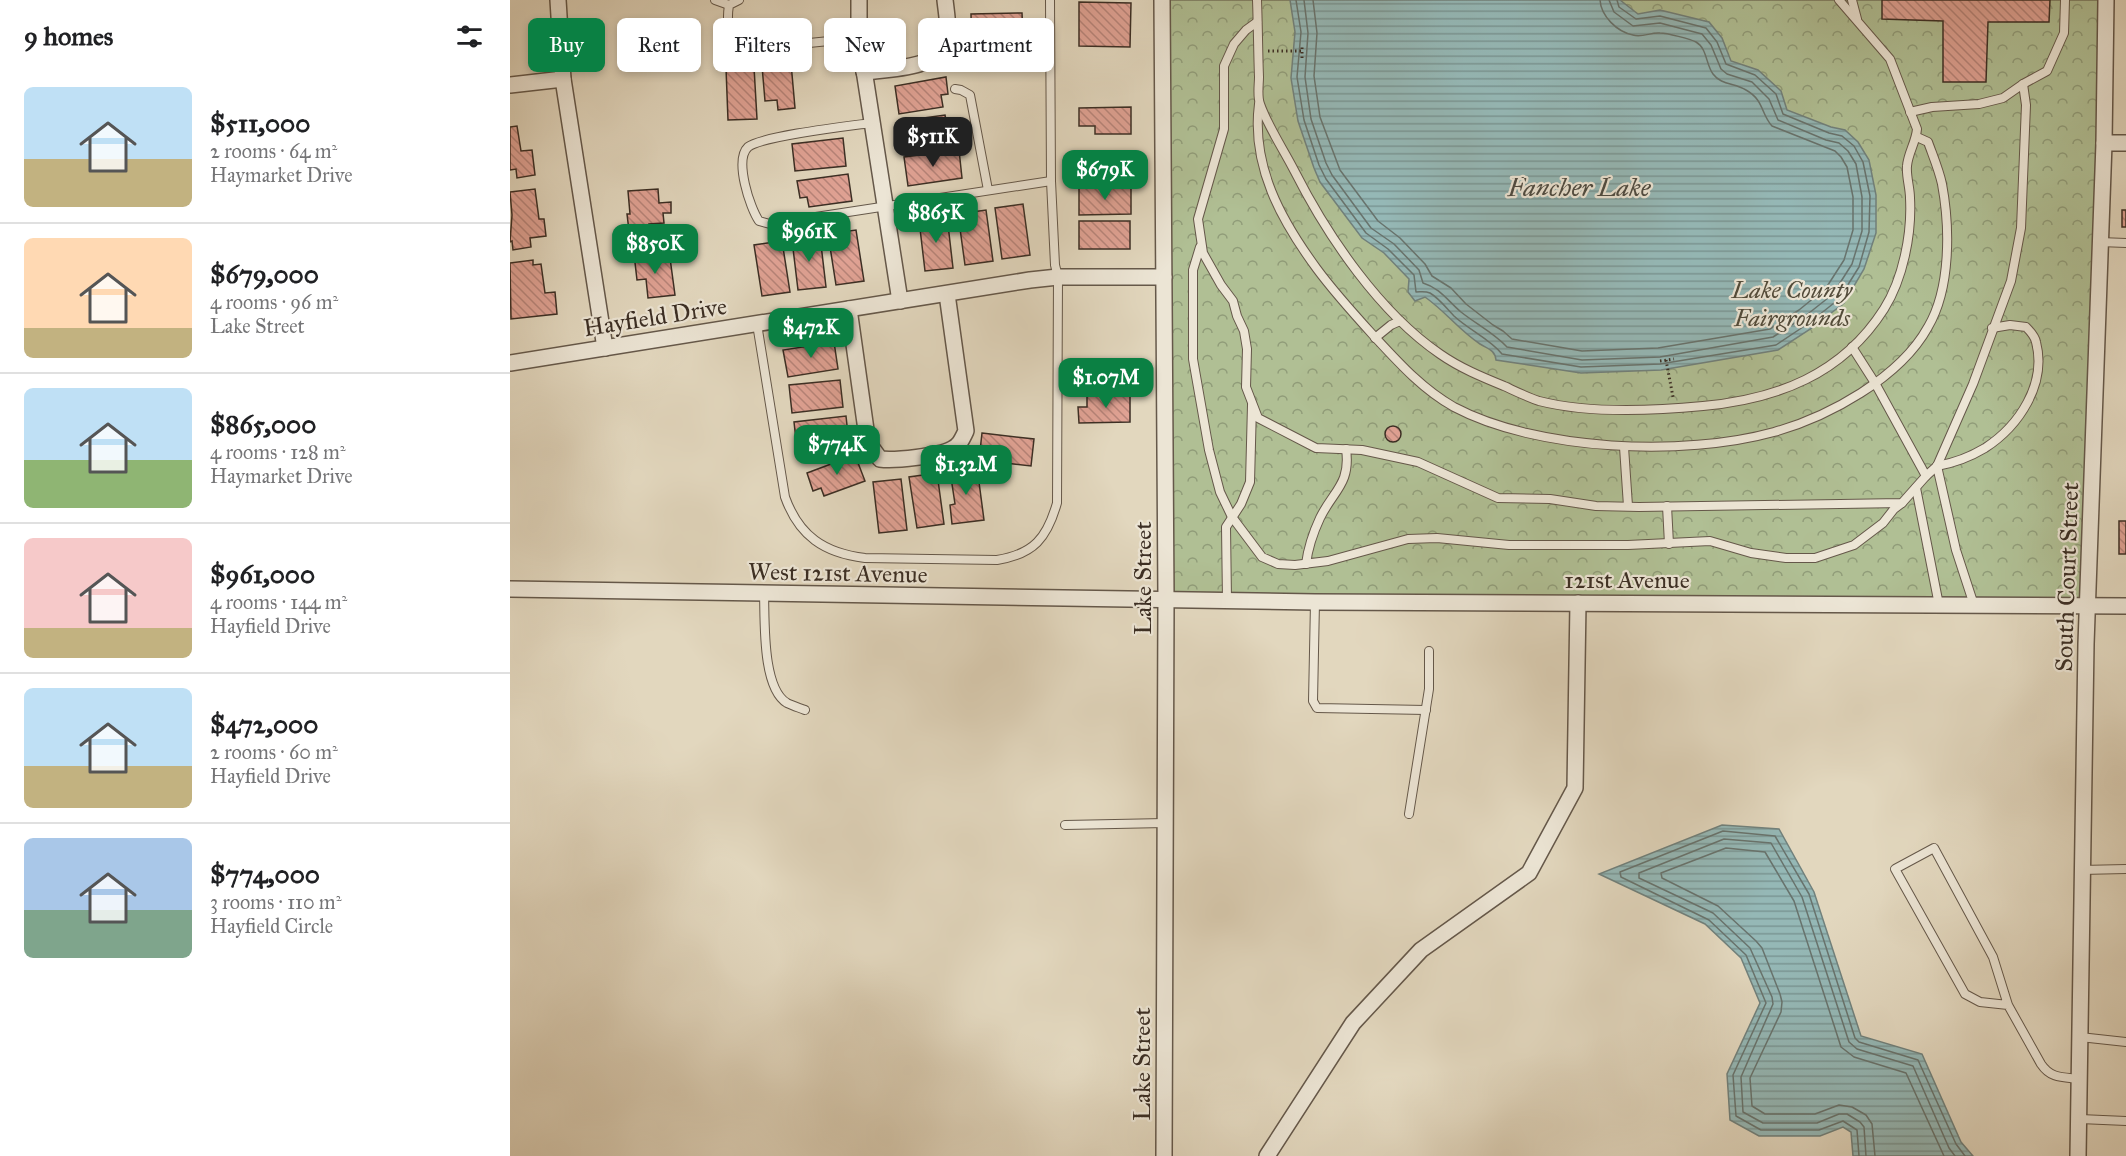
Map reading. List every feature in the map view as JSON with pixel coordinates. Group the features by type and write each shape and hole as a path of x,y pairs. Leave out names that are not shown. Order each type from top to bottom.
{"street":[{"path":"558,0 563,79 605,348"},
{"path":"859,0 859,18"},
{"path":"906,67 937,57 948,42 945,0"},
{"name":"Lake Street","path":"1162,0 1166,600 1164,1156"},
{"name":"South Court Street","path":"2078,1156 2087,606 2104,143 2106,0"},
{"path":"864,72 900,301"},
{"path":"510,85 563,79"},
{"path":"2104,143 2126,143"},
{"name":"Hayfield Drive","path":"510,363 1058,277 1164,277"},
{"path":"849,309 867,436 880,459 893,461 949,451 961,442 966,431 947,294"},
{"name":"West 121st Avenue","path":"510,589 1166,600"},
{"name":"121st Avenue","path":"1166,600 2126,606"},
{"path":"1267,1156 1353,1023 1421,950 1528,873 1575,788 1578,603"}],"lane":[{"path":"715,0 729,5 739,0"},
{"path":"757,324 785,497 792,517 806,533 826,547 845,556 855,557 998,560 1013,557 1028,550 1042,539 1057,503 1058,277 1055,265 1051,182 1050,0"},
{"path":"1257,0 1259,102 1256,126 1260,151 1266,177 1277,204 1303,248 1348,308 1419,383 1455,407 1482,420 1522,432 1624,447 1716,443 1775,432 1809,420 1862,393 1893,370 1928,328 1943,289 1946,268 1946,220 1942,182 1928,142 1917,137"},
{"path":"1259,102 1310,203 1352,265 1400,321 1440,354 1470,372 1538,400 1581,407 1624,410 1675,409 1726,404 1776,393 1809,379 1852,348 1885,308 1902,266 1911,201 1907,164 1917,137 1917,129 1890,60 1839,0"},
{"path":"1852,0 1858,23"},
{"path":"1910,112 2003,98 2023,84 2047,72 2064,33 2065,0"},
{"path":"729,5 727,19 730,35 740,50 824,42"},
{"path":"1257,22 1246,30 1234,44 1224,66 1224,129 1198,219 1203,253 1233,301 1244,331 1247,349 1246,387 1258,418 1316,448 1385,454 1418,462 1498,498 1550,499 1596,506 1902,503"},
{"path":"1202,243 1193,270 1193,359 1209,450 1220,492 1232,517 1262,557 1278,564 1306,564 1351,556 1408,539 1437,538 1509,545 1669,544 1710,541 1751,553 1786,558 1815,558 1854,545 1883,523 1937,466 1972,384 2011,281 2021,228 2026,105 2023,84"},
{"path":"955,89 970,95 988,190"},
{"path":"871,123 774,138 749,146 743,154 743,178 752,211 759,221 770,224 1051,182"},
{"path":"2100,242 2126,243"},
{"path":"1376,338 1391,325 1400,321"},
{"path":"1937,466 1957,462 1985,448 2019,416 2035,391 2038,364 2036,340 2026,327 2010,325 1992,328"},
{"path":"1852,348 1875,383 1926,476"},
{"path":"1227,600 1226,526 1241,504 1250,482 1252,400"},
{"path":"1624,447 1628,506"},
{"path":"1306,564 1310,542 1321,516 1343,482 1348,463 1346,449"},
{"path":"1937,466 1954,540 1974,605"},
{"path":"1916,488 1939,605"},
{"path":"1667,506 1669,544"},
{"path":"764,594 767,663 775,687 786,702 805,710"},
{"path":"1315,602 1313,701 1317,708 1426,710"},
{"path":"1409,814 1429,689 1429,651"},
{"path":"1065,825 1165,823"},
{"path":"2008,1005 1980,1002 1965,994 1895,869 1934,848 1994,957 2008,1005 2046,1072 2053,1077 2080,1078"},
{"path":"2081,870 2126,869"},
{"path":"2080,1037 2126,1042"},
{"path":"2080,1119 2126,1121"}],"path":[{"path":"1302,45 1302,58"},
{"path":"1258,51 1302,51"},
{"path":"1660,361 1674,359"},
{"path":"1666,360 1675,409"}],"green space":[{"name":"Lake County Fairgrounds","path":"1163,0 2107,0 2090,611 1166,599"}],"water":[{"name":"Fancher Lake","path":"1290,0 1620,0 1638,14 1660,10 1709,22 1722,38 1731,61 1758,70 1781,91 1787,110 1845,130 1858,142 1869,160 1876,195 1876,233 1864,269 1844,303 1812,328 1778,350 1661,370 1581,373 1496,360 1493,352 1473,339 1425,297 1415,301 1408,292 1409,279 1384,253 1362,238 1320,182 1298,121 1291,78 1295,32"},
{"path":"1722,825 1779,829 1814,892 1861,1036 1922,1054 1961,1142 1973,1156 1853,1156 1851,1132 1843,1127 1820,1136 1759,1136 1730,1120 1727,1074 1760,1003 1741,958 1705,924 1599,874"}],"building":[{"path":"1882,0 2050,0 2049,22 1988,22 1986,82 1943,82 1943,21 1882,19"},
{"path":"1079,2 1131,3 1130,47 1079,46"},
{"path":"1022,13 1022,18 971,18 971,14"},
{"path":"726,72 754,72 757,119 728,120"},
{"path":"763,72 792,72 795,108 778,110 777,100 765,101"},
{"path":"946,77 948,94 941,95 943,107 899,114 895,86"},
{"path":"1131,107 1131,134 1095,134 1095,126 1079,126 1079,108"},
{"path":"945,115 948,132 932,134 934,145 906,150 902,121"},
{"path":"517,126 521,151 532,150 535,175 517,178 516,169 510,170 510,127"},
{"path":"843,138 846,166 795,171 792,144"},
{"path":"959,150 962,178 908,186 904,157"},
{"path":"848,174 852,201 809,207 807,197 800,198 797,181"},
{"path":"1131,186 1131,214 1079,215 1079,187"},
{"path":"535,189 539,219 544,219 546,236 530,238 531,247 513,250 512,241 510,242 512,215 510,192"},
{"path":"658,189 659,203 671,202 671,213 663,213 664,223 649,224 651,237 630,239 627,214 630,214 628,191"},
{"path":"1023,204 1030,255 1002,259 995,208"},
{"path":"986,210 993,261 965,265 958,214"},
{"path":"2122,210 2126,210 2126,227 2122,227"},
{"path":"947,216 953,268 925,271 919,220"},
{"path":"1079,221 1130,221 1130,249 1079,249"},
{"path":"856,230 864,281 836,285 828,234"},
{"path":"820,236 826,287 798,290 792,240"},
{"path":"782,241 790,292 762,296 754,245"},
{"path":"653,252 654,259 670,258 675,295 648,298 646,279 637,280 634,254"},
{"path":"533,260 533,265 541,264 545,293 555,292 557,314 511,319 510,263"},
{"path":"834,342 838,369 788,377 783,350"},
{"path":"840,380 843,407 792,413 789,385"},
{"path":"1130,394 1130,422 1079,423 1078,407 1087,407 1087,395"},
{"path":"846,416 849,444 806,450 804,439 796,440 794,422"},
{"path":"1393,426 1399,428 1401,434 1399,440 1393,442 1387,440 1385,434 1387,428"},
{"path":"982,433 1034,439 1031,466 979,460"},
{"path":"855,455 865,481 824,496 821,488 813,491 807,473"},
{"path":"977,467 984,520 952,524 950,505 955,504 950,471"},
{"path":"937,473 944,524 917,528 909,477"},
{"path":"901,479 907,530 879,533 873,482"},
{"path":"2119,521 2126,521 2126,554 2119,554"}]}
